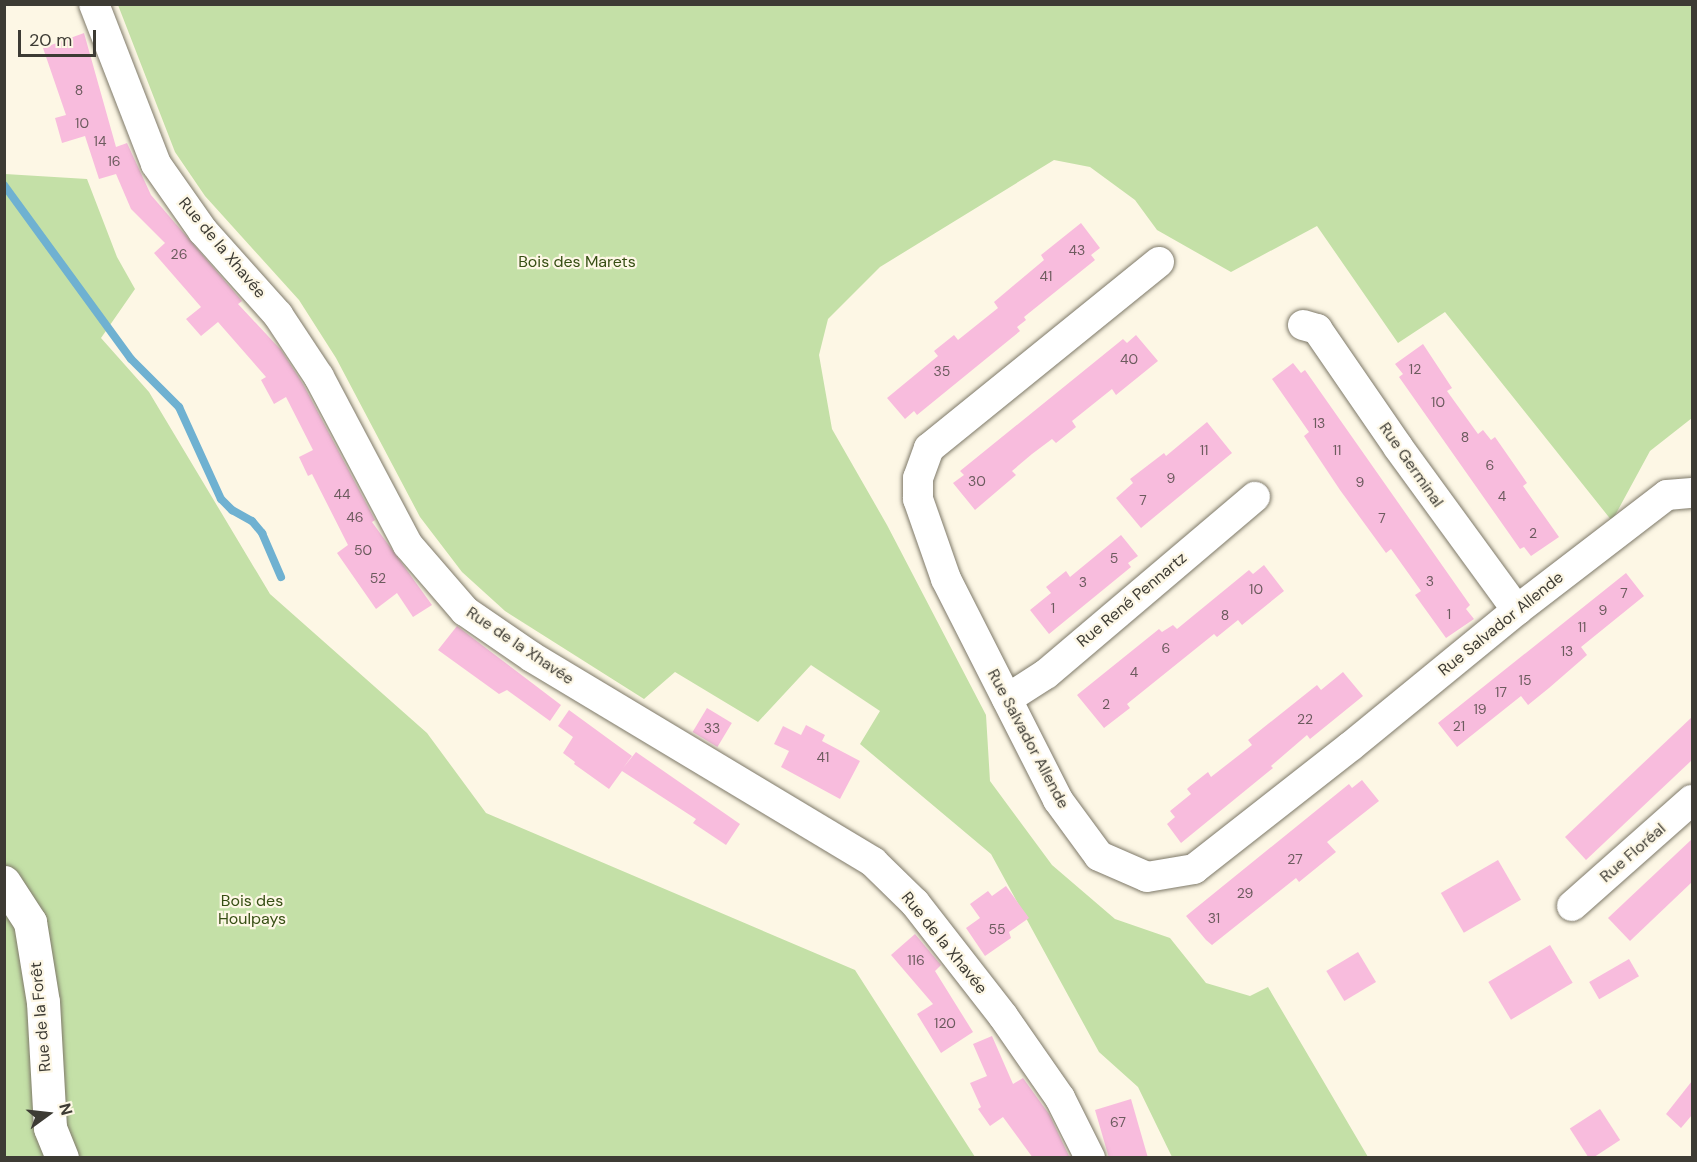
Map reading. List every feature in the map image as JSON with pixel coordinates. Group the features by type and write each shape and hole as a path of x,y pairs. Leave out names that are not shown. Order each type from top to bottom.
{"main road":[{"name":"Rue de la Forêt","path":"4,882 30,922 43,1002 50,1128 62,1158"}],"street":[{"name":"Rue de la Xhavée","path":"94,4 156,164 203,231 278,315 319,377 408,545 465,611 532,657 873,862 915,903 1003,1016 1060,1098 1090,1158"},
{"name":"Rue Salvador Allende","path":"1160,262 929,448 918,478 918,499 946,579 1058,800 1099,856 1147,877 1194,869 1368,732 1517,610 1667,495 1692,493"},
{"name":"Rue Germinal","path":"1303,325 1317,330 1398,447 1517,610"},
{"name":"Rue René Pennartz","path":"1007,699 1046,674 1255,496"},
{"name":"Rue Floréal","path":"1572,906 1692,800"}],"green space":[{"name":"Bois des Marets","path":"118,5 1692,5 1692,418 1650,451 1612,521 1445,312 1398,343 1317,226 1231,272 1157,230 1135,200 1090,167 1054,160 880,267 828,319 819,355 832,429 887,525 986,715 990,781 1052,865 1115,919 1170,938 1206,983 1250,996 1268,987 1368,1157 1172,1157 1138,1087 1099,1052 991,854 860,744 880,711 811,665 758,722 675,672 644,699 505,611 462,572 420,517 336,358 299,300 205,196 175,152"},
{"name":"Bois des Houlpays","path":"5,174 87,179 117,257 135,289 101,338 149,392 270,594 427,733 486,813 855,970 975,1157 5,1158"}],"building":[{"path":"84,33 116,147 127,143 151,195 242,301 238,304 281,350 303,384 375,520 372,522 432,605 413,617 397,593 376,609 337,553 348,545 312,474 308,476 299,457 313,450 286,397 274,404 261,380 266,377 218,322 201,336 186,319 201,307 154,253 165,243 131,209 116,174 99,179 85,136 62,143 55,118 66,115 43,48"},
{"path":"1081,223 1100,248 1091,255 1095,260 1024,317 1026,320 1017,327 1020,331 917,415 914,411 905,419 887,398 938,356 934,351 954,335 958,340 998,308 994,302 1044,260 1041,255"},
{"path":"1136,335 1158,361 1116,395 1112,389 1072,421 1076,427 1056,443 1052,439 1032,454 1012,471 1016,475 975,510 953,483 964,475 960,471 1123,339 1127,343"},
{"path":"1423,344 1452,388 1447,391 1478,434 1483,430 1491,440 1495,437 1527,483 1523,486 1559,537 1531,556 1524,547 1520,549 1399,377 1403,374 1395,364"},
{"path":"1293,363 1301,373 1305,370 1470,605 1466,609 1474,619 1446,638 1415,595 1421,591 1391,549 1386,553 1340,490 1304,436 1309,432 1272,379"},
{"path":"1207,422 1232,453 1141,528 1116,498 1133,483 1130,479 1164,453 1166,456"},
{"path":"1121,535 1138,556 1128,563 1131,567 1049,634 1030,610 1051,593 1046,587 1066,571 1070,577"},
{"path":"1264,565 1284,591 1242,625 1238,620 1217,637 1214,634 1127,704 1130,708 1104,728 1077,695 1159,629 1162,632 1173,625 1177,629 1249,570 1253,574"},
{"path":"1626,573 1644,596 1581,647 1587,655 1528,705 1521,696 1457,747 1438,723"},
{"path":"457,626 561,705 550,721 507,690 499,694 438,650"},
{"path":"1343,672 1363,696 1310,739 1307,735 1271,766 1273,768 1181,843 1167,824 1175,817 1170,811 1191,794 1187,789 1208,772 1211,777 1252,745 1248,740 1317,685 1321,690"},
{"path":"707,708 732,723 717,747 693,732"},
{"path":"569,710 632,756 623,768 636,752 740,824 726,845 693,823 696,819 622,771 609,789 574,764 575,762 563,753 573,737 558,726"},
{"path":"1692,717 1692,760 1586,860 1565,837"},
{"path":"806,725 825,735 822,741 860,761 840,799 781,767 789,751 774,744 783,726 801,735"},
{"path":"1362,780 1379,801 1327,842 1336,852 1299,882 1296,878 1212,945 1206,940 1186,916 1349,784 1352,788"},
{"path":"1692,839 1692,882 1630,941 1608,918"},
{"path":"1498,860 1521,900 1464,933 1441,893"},
{"path":"1006,886 1029,918 1009,932 1011,938 985,956 966,928 980,918 970,904 988,891 992,896"},
{"path":"915,934 941,965 935,971 973,1032 941,1053 917,1014 933,1004 891,955"},
{"path":"1550,945 1573,983 1511,1020 1488,982"},
{"path":"1358,952 1376,982 1344,1001 1326,971"},
{"path":"1629,959 1639,976 1599,999 1589,982"},
{"path":"992,1036 1013,1084 1023,1078 1049,1114 1070,1158 1033,1158 1003,1117 990,1126 978,1109 981,1107 970,1083 987,1076 973,1044"},
{"path":"1692,1081 1692,1115 1681,1128 1666,1114"},
{"path":"1131,1099 1148,1158 1109,1158 1095,1110"},
{"path":"1600,1109 1620,1140 1589,1158 1570,1129"}],"waterway":[{"path":"4,185 131,359 179,407 221,499 232,510 252,521 262,533 281,577"}]}
